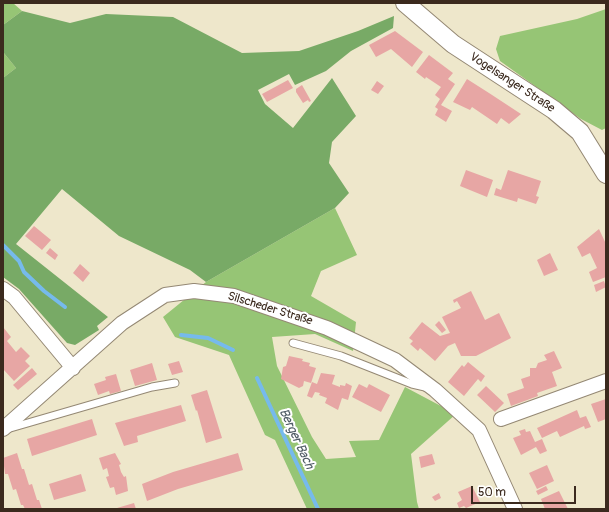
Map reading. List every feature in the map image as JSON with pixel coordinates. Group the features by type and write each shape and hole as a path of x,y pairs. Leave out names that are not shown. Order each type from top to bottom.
{"street":[{"name":"Vogelsanger Straße","path":"411,5 454,44 554,110 580,132 606,174"},
{"path":"3,289 14,297 73,368"},
{"name":"Silscheder Straße","path":"5,424 73,368 122,323 166,295 194,291 234,296 327,328 395,360 435,390 479,430 515,509"},
{"path":"501,419 606,381"}],"lane":[{"path":"293,343 341,356 412,384 435,390"},
{"path":"5,424 152,387 176,383"}],"green space":[{"path":"3,3 13,3 22,11 3,25"},
{"path":"606,9 606,128 602,130 581,119 500,61 496,49 500,36 577,19"},
{"path":"22,11 70,23 106,14 173,17 242,53 299,51 358,31 394,16 393,28 351,51 326,71 295,85 289,74 258,90 265,104 293,128 332,78 356,116 332,142 329,163 349,193 335,208 206,282 190,270 119,236 62,189 16,244 108,317 97,326 99,330 75,345 67,343 19,289 3,277 3,78 16,68 3,52 3,25"},
{"path":"3,52 16,68 3,78"},
{"path":"335,208 357,255 321,271 311,296 356,322 353,351 315,334 272,337 277,366 312,437 326,459 356,457 349,441 379,440 405,387 456,414 411,454 419,509 307,509 275,440 265,435 229,355 175,337 163,317 206,282"}],"building":[{"path":"395,31 423,52 412,67 391,49 376,57 369,45"},
{"path":"429,55 453,73 448,79 455,84 441,105 452,111 446,122 435,115 438,109 435,107 440,99 435,95 441,87 426,77 425,79 416,72"},
{"path":"467,79 521,114 509,124 501,118 497,124 472,107 470,110 453,102"},
{"path":"288,80 293,88 267,102 262,94"},
{"path":"377,81 384,86 378,94 371,90"},
{"path":"302,85 311,101 309,102 308,100 303,103 296,92 296,89"},
{"path":"466,170 493,180 487,197 460,186"},
{"path":"508,170 541,181 536,196 539,197 536,204 518,198 517,202 494,195 496,188 501,190"},
{"path":"34,226 51,240 42,250 25,236"},
{"path":"599,229 606,244 606,277 593,282 589,272 597,268 590,253 582,257 577,247"},
{"path":"50,248 58,255 55,260 46,253"},
{"path":"550,253 558,270 544,276 537,260"},
{"path":"80,264 90,273 83,282 73,273"},
{"path":"604,281 606,287 596,292 594,285"},
{"path":"471,291 485,320 499,313 511,338 476,356 461,356 455,343 448,346 435,361 420,348 418,351 410,344 413,341 409,338 422,322 440,336 450,333 442,317 461,308 457,301 454,303 453,300"},
{"path":"439,321 446,330 442,333 435,325"},
{"path":"3,327 11,337 7,341 16,352 21,347 30,356 25,361 30,366 14,381 3,369"},
{"path":"554,351 562,368 552,372 557,386 537,393 538,396 511,406 507,394 524,388 521,379 530,376 530,368 536,368 538,363 547,360 544,355"},
{"path":"289,356 303,359 302,361 310,363 309,366 316,368 311,383 304,381 303,386 299,388 281,379 283,367 286,366"},
{"path":"179,361 183,372 172,375 168,364"},
{"path":"468,362 485,376 481,382 478,379 464,396 448,382 462,365 464,367"},
{"path":"152,363 157,380 135,386 130,370"},
{"path":"32,368 37,374 18,390 13,385"},
{"path":"321,373 335,375 332,384 340,387 340,385 345,386 346,383 352,386 348,400 342,398 338,410 325,403 327,398 319,395 320,393 315,392 312,398 307,396 312,382 317,384"},
{"path":"116,374 121,391 110,394 109,391 98,395 94,384 106,380 105,377"},
{"path":"359,384 367,388 369,384 390,395 381,412 352,397"},
{"path":"486,386 504,403 495,412 477,395"},
{"path":"207,390 222,438 206,443 197,410 196,411 191,395"},
{"path":"606,399 606,419 598,422 591,404"},
{"path":"181,405 186,421 137,436 138,442 124,446 115,423"},
{"path":"577,410 580,418 586,416 591,427 585,429 584,426 560,437 557,431 542,438 537,428"},
{"path":"92,419 97,435 32,456 27,439"},
{"path":"525,429 526,432 530,431 535,442 542,439 547,451 540,454 536,447 521,455 513,438 521,435 519,431"},
{"path":"17,453 29,485 32,484 37,500 39,500 42,509 25,509 23,505 21,505 16,489 13,490 8,474 5,474 3,458"},
{"path":"115,453 121,464 119,465 121,472 124,477 126,476 128,491 116,495 114,487 110,488 106,477 109,476 107,468 103,470 99,458"},
{"path":"238,453 243,470 178,489 147,501 142,484 173,472"},
{"path":"432,454 435,464 421,468 419,457"},
{"path":"547,465 554,481 537,489 529,473"},
{"path":"81,474 86,491 54,500 49,484"},
{"path":"472,486 480,502 466,508 464,506 459,508 457,503 462,500 458,492"},
{"path":"546,486 548,490 538,495 536,491"},
{"path":"559,491 568,509 545,509 541,499"},
{"path":"439,493 441,498 435,501 432,497"},
{"path":"134,503 136,509 117,508"}],"waterway":[{"name":"Berger Bach","path":"3,245 19,261 24,272 44,291 65,307"},
{"name":"Berger Bach","path":"181,335 208,338 233,350"},
{"name":"Berger Bach","path":"257,378 318,509"}]}
